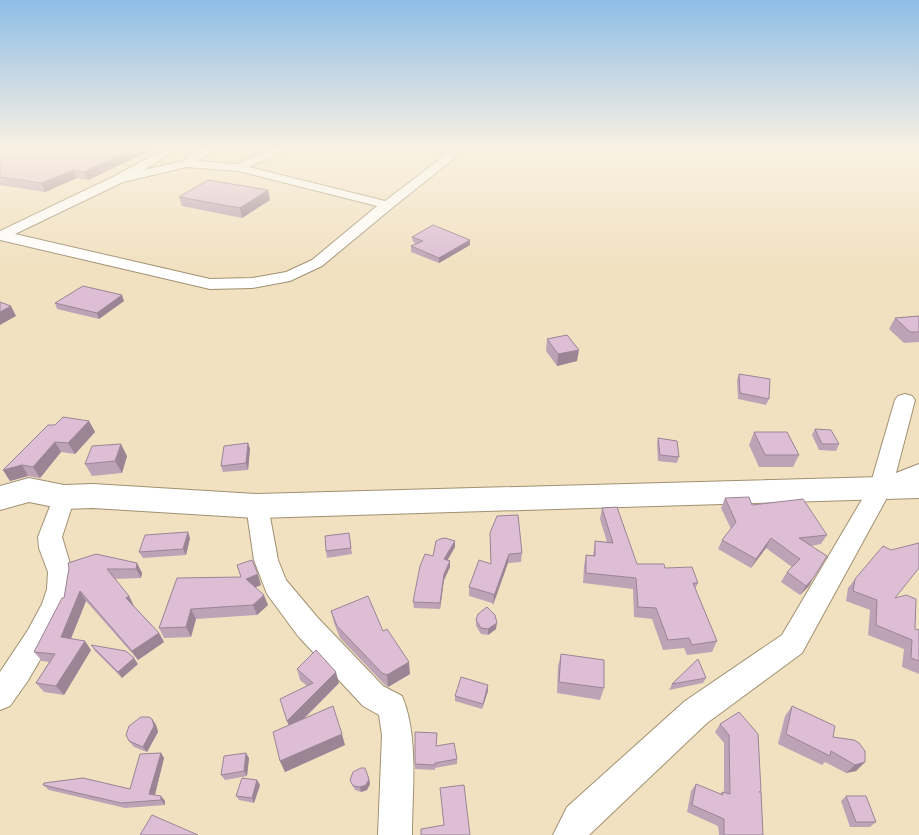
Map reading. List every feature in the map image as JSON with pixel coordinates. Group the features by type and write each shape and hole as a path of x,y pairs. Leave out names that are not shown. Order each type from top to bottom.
{"street":[{"path":"0,235 100,188"},
{"path":"318,188 387,205"},
{"path":"0,235 210,284 252,283 290,276 317,263 410,188"},
{"path":"570,835 580,819 696,712 792,644 881,488 905,400"},
{"path":"881,488 919,472"},
{"path":"0,498 29,490 64,497 93,496 257,506 919,487"},
{"path":"0,696 14,679 37,640 56,599 61,578 53,557 50,535 64,497"},
{"path":"257,506 266,560 276,586 308,627 373,696 392,706 397,735 395,835"}],"building":[{"path":"194,188 256,188 268,190 240,208 179,197"},
{"path":"433,225 470,240 439,258 411,246 423,241 412,237"},
{"path":"83,286 122,295 97,313 55,303"},
{"path":"0,302 11,306 0,312"},
{"path":"919,316 919,332 910,332 895,318"},
{"path":"567,335 579,350 558,354 547,339"},
{"path":"739,374 770,379 769,399 740,393"},
{"path":"63,417 89,421 68,443 55,442 33,467 22,465 3,470 48,425 55,425"},
{"path":"815,429 831,430 839,444 822,444"},
{"path":"754,432 787,432 799,455 765,455"},
{"path":"658,438 677,441 679,457 660,455"},
{"path":"248,443 246,463 221,466 224,446"},
{"path":"121,444 115,461 85,464 92,446"},
{"path":"749,497 752,505 803,499 827,535 799,538 827,556 806,586 787,572 800,559 771,538 756,559 722,540 736,522 725,498"},
{"path":"617,507 637,564 664,564 665,568 692,567 698,583 693,583 717,641 692,645 689,638 668,640 656,608 638,607 636,578 586,573 586,555 595,556 595,541 613,543 602,508"},
{"path":"518,515 522,553 509,554 494,596 493,594 469,587 479,560 491,564 490,533 497,516"},
{"path":"188,532 183,549 139,552 145,535"},
{"path":"349,533 351,548 326,551 325,536"},
{"path":"445,538 455,541 444,559 450,561 444,574 440,603 413,602 420,566 425,554 433,556 436,541"},
{"path":"919,543 919,568 895,598 906,595 916,599 915,629 919,630 919,661 911,658 912,640 876,625 877,600 853,591 855,579 883,546 891,550"},
{"path":"96,554 137,563 136,569 107,569 129,596 126,598 159,633 132,651 80,591 61,637 85,641 56,686 36,683 55,654 34,652 62,598 64,598 69,568 68,563"},
{"path":"252,560 258,574 246,579 264,595 253,605 191,609 186,627 159,628 177,578 241,577 237,565"},
{"path":"368,596 383,631 387,629 409,662 387,675 382,673 337,626 331,611"},
{"path":"487,607 495,615 497,623 488,629 481,628 476,620 478,614"},
{"path":"91,645 126,651 134,658 118,672"},
{"path":"316,650 336,672 287,721 280,699 313,683 297,669"},
{"path":"561,654 604,660 604,688 559,682"},
{"path":"698,659 706,678 672,684"},
{"path":"461,677 488,685 483,704 455,696"},
{"path":"333,706 342,734 280,761 273,732"},
{"path":"792,706 835,726 833,737 854,740 859,743 865,751 865,762 855,765 831,751 830,756 786,734"},
{"path":"739,712 758,734 761,791 759,792 761,792 763,835 724,835 724,819 692,805 696,784 723,795 722,792 730,794 729,735 720,724"},
{"path":"141,717 152,719 154,726 143,747 129,741 126,735 129,726"},
{"path":"415,732 437,733 436,746 454,743 457,759 435,763 435,765 415,764"},
{"path":"161,753 149,794 161,796 161,800 121,803 43,785 44,783 83,778 130,789 140,754"},
{"path":"246,753 244,771 221,775 224,756"},
{"path":"365,768 369,779 366,785 360,787 353,786 350,780 353,772"},
{"path":"242,778 257,780 252,798 236,796"},
{"path":"464,785 470,835 421,835 421,829 444,825 440,788"},
{"path":"846,796 866,796 876,822 856,822"},
{"path":"152,815 198,835 140,835"}]}
